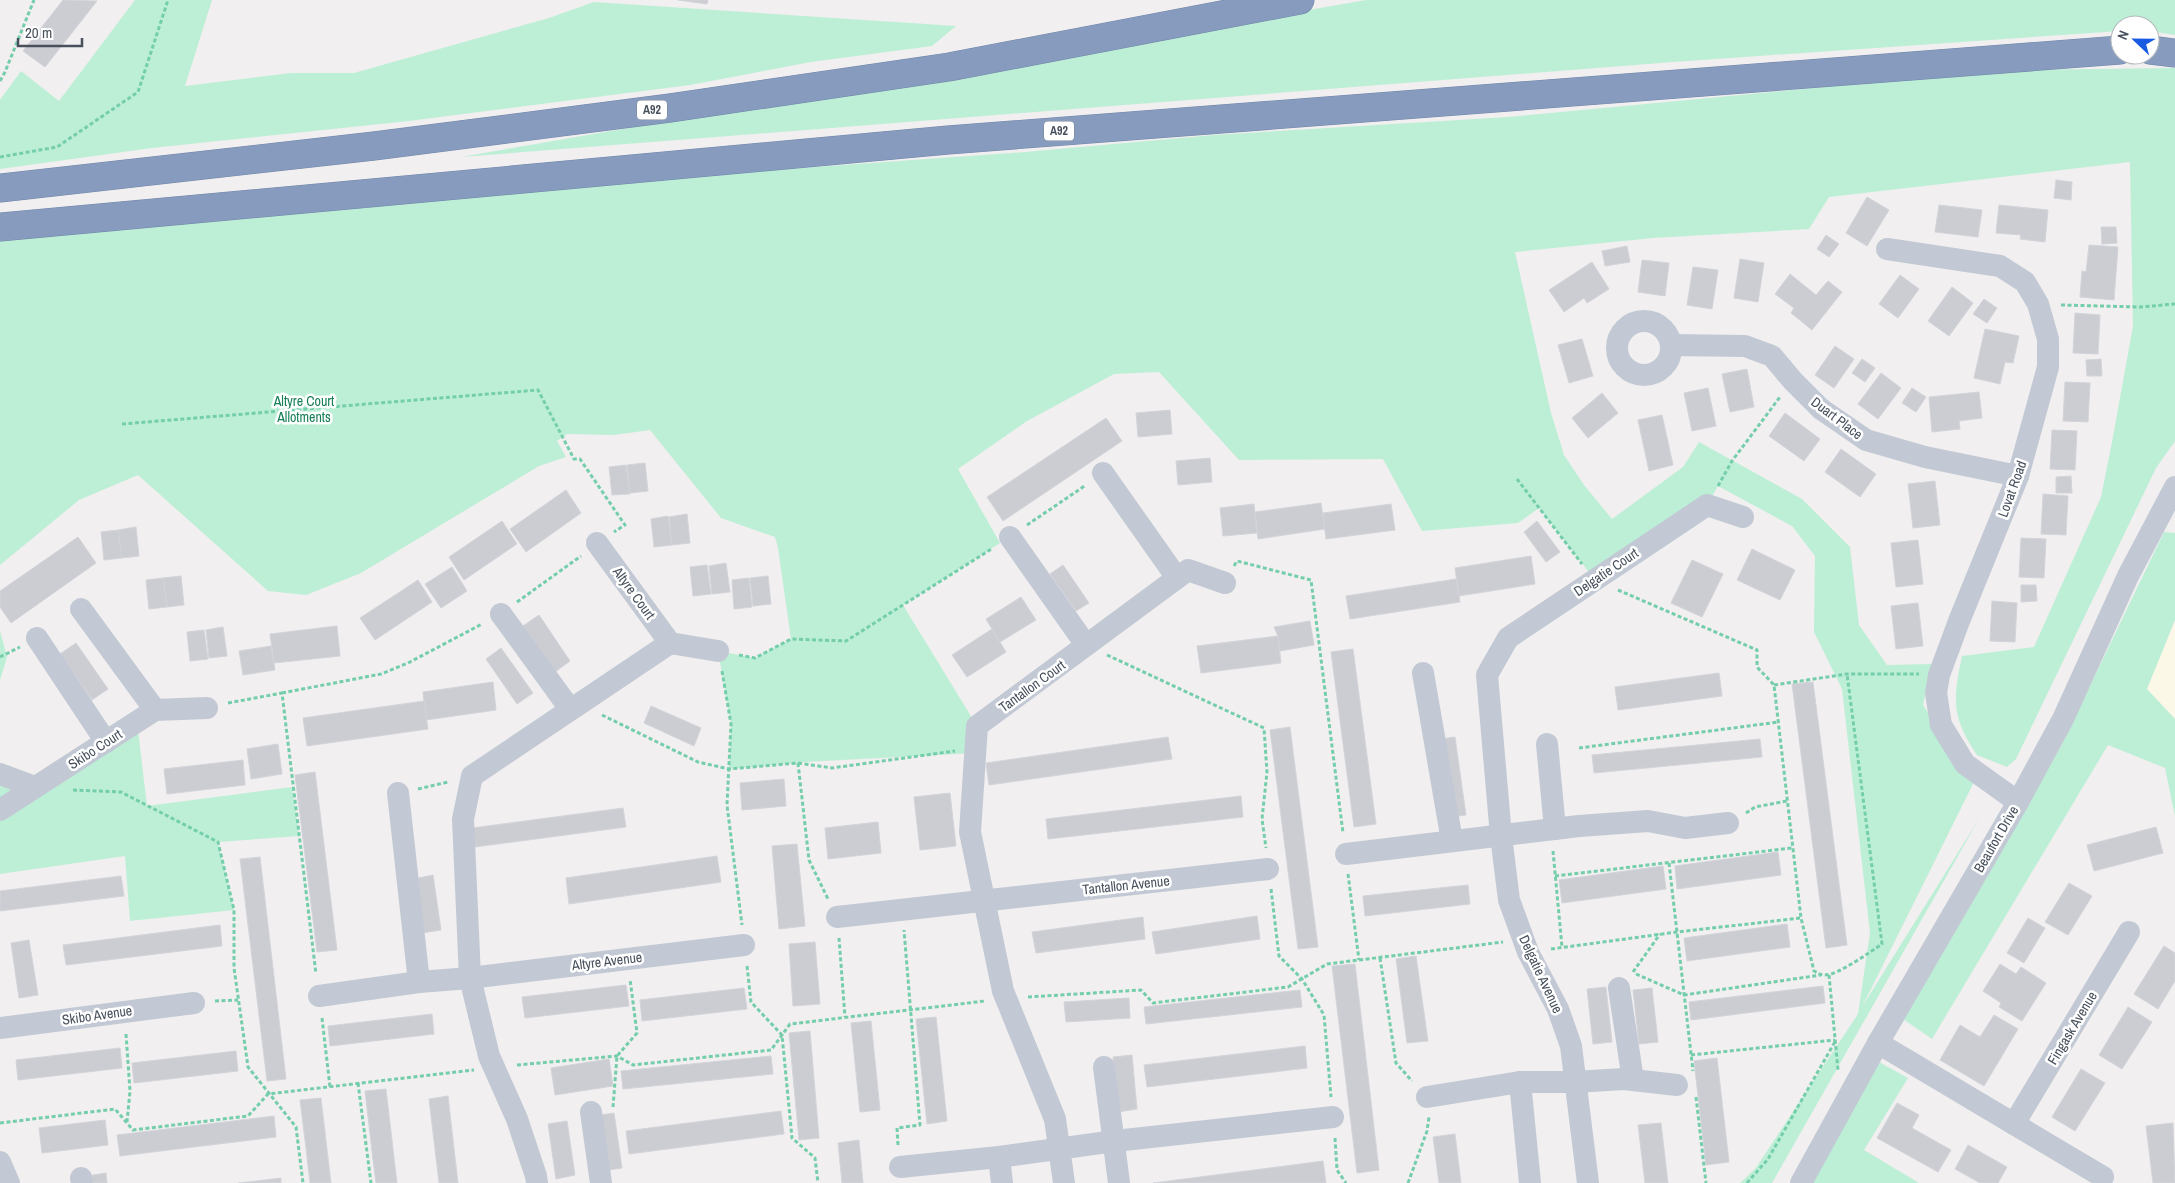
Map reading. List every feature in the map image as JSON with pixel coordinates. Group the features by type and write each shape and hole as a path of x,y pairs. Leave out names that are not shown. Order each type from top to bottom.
{"highway":[{"name":"A92","path":"0,188 374,146 670,108 949,67 1300,0"},
{"name":"A92","path":"0,227 929,141 2110,51"},
{"path":"2160,51 2175,53"}],"street":[{"name":"Lovat Road","path":"1887,248 2000,266 2024,282 2038,304 2048,339 2048,367 2018,476 1939,675 1936,692 1941,725 1965,764 2018,802"},
{"name":"Duart Place","path":"1671,345 1745,346 1772,356 1793,381 1821,409 1866,440 1925,456 2018,476"},
{"path":"1103,473 1177,578"},
{"name":"Beaufort Drive","path":"1801,1183 1878,1043 2018,802 2063,718 2128,576 2174,493"},
{"path":"1707,504 1743,517"},
{"name":"Delgatie Court","path":"1487,675 1508,638 1707,504"},
{"path":"1010,537 1086,645"},
{"name":"Altyre Court","path":"597,543 670,643"},
{"name":"Tantallon Court","path":"975,748 977,726 1188,570 1225,583"},
{"path":"81,609 155,710 207,708"},
{"path":"501,614 575,706"},
{"path":"37,638 106,742"},
{"path":"537,1183 517,1119 489,1056 470,978 463,819 472,776 670,643 718,651"},
{"path":"1423,673 1452,841"},
{"name":"Delgatie Avenue","path":"1487,675 1501,836 1509,900 1526,946 1561,1018 1571,1046 1588,1183"},
{"name":"Skibo Court","path":"35,787 155,710"},
{"path":"1547,744 1553,829"},
{"path":"975,748 970,832 1006,998 1055,1119 1064,1183"},
{"path":"0,774 35,787"},
{"path":"0,810 35,787"},
{"path":"398,794 419,982"},
{"path":"1346,854 1553,829 1648,820 1685,828 1728,823"},
{"name":"Tantallon Avenue","path":"837,917 1268,869"},
{"name":"Fingask Avenue","path":"2014,1124 2130,932"},
{"name":"Altyre Avenue","path":"319,996 419,982 470,978 744,945"},
{"path":"1626,980 1633,1080"},
{"name":"Skibo Avenue","path":"0,1028 194,1003"},
{"path":"1878,1043 2103,1177"},
{"path":"1104,1067 1115,1141 1118,1183"},
{"path":"1427,1098 1520,1082 1574,1082 1624,1079 1689,1085"},
{"path":"1520,1082 1530,1183"},
{"path":"591,1112 601,1183"},
{"path":"900,1167 1333,1117"},
{"path":"999,1157 1002,1183"},
{"path":"0,1162 9,1183"}],"path":[{"path":"0,81 34,0"},
{"path":"0,157 57,147 138,92 168,0"},
{"path":"2038,304 2140,307 2175,304"},
{"path":"1707,504 1732,461 1793,381"},
{"path":"122,424 538,390 563,437"},
{"path":"818,1183 815,1158 792,1138 782,1035 751,1002 727,805 731,724 718,651 755,658 792,639 846,641 1010,537 1103,473"},
{"path":"1517,479 1595,580 1757,650 1757,667 1774,685 1801,918 1814,970 1822,975"},
{"path":"1225,583 1237,561 1311,580 1359,960"},
{"path":"1774,685 1847,674 1939,675"},
{"path":"1660,934 1626,980 1684,995 1829,975 1856,961 1882,944 1847,674"},
{"path":"207,708 282,693 330,1087"},
{"path":"575,706 698,762 729,769 798,763 832,768 975,748"},
{"path":"1579,748 1779,722"},
{"path":"798,763 809,860 837,917 845,1017"},
{"path":"398,794 472,776"},
{"path":"35,787 121,792 218,842 234,910 234,968 248,1067 296,1127 303,1183"},
{"path":"1728,823 1755,807 1787,801"},
{"path":"1553,829 1555,876 1562,948"},
{"path":"1555,876 1792,848"},
{"path":"1669,863 1691,1055 1689,1085 1706,1183"},
{"path":"900,1167 897,1128 920,1125 902,910"},
{"path":"0,1123 115,1110 133,1130 248,1116 268,1094 618,1056 633,1065 771,1050 790,1024 845,1017 1006,998 1141,990 1153,1003 1288,987 1327,964 1526,946 1562,948 1660,934 1801,918"},
{"path":"1380,958 1396,1063 1427,1098 1429,1115 1427,1131 1408,1183"},
{"path":"591,1112 613,1109 618,1056 637,1033 628,959"},
{"path":"1829,975 1842,1108"},
{"path":"124,1012 130,1091 126,1123"},
{"path":"1691,1055 1836,1040"},
{"path":"1747,1183 1768,1159 1836,1040"},
{"path":"358,1084 371,1183"}],"shaded area":[{"path":"2175,620 2175,719 2147,689"}],"green space":[{"path":"135,0 212,0 185,86 291,73 354,73 549,18 594,2 956,26 932,46 811,62 690,85 409,121 152,148 0,169 0,100 21,71 59,101"},
{"path":"1366,0 2175,0 2175,35 2160,33 2160,15 2110,15 2110,32 1673,62 461,157"},
{"name":"Altyre Court Allotments","path":"2175,68 2175,441 2156,468 2016,759 2007,767 1977,755 1962,729 1956,707 1956,696 1962,656 2034,647 2101,497 2133,326 2130,162 1829,197 1809,229 1653,238 1515,252 1551,413 1564,455 1584,485 1612,519 1683,467 1699,442 1802,499 1850,547 1859,625 1887,665 1932,664 1923,705 1959,759 1979,772 1862,1007 1979,819 1772,1183 1740,1183 1755,1169 1858,1014 1870,933 1842,689 1814,632 1815,556 1792,526 1718,486 1707,505 1595,580 1539,508 1518,523 1422,531 1383,459 1239,460 1159,372 1114,374 1027,421 958,469 1000,543 903,605 977,726 975,753 804,762 729,769 731,724 718,651 755,658 791,639 778,548 775,537 721,518 650,430 614,435 567,434 557,441 566,457 539,466 361,573 306,595 268,591 138,475 79,500 0,565 0,238 602,182 1025,152 1214,135 1508,117 2003,70"},
{"path":"2164,532 2175,533 2175,620 2147,689 2175,719 2175,816 2165,768 2108,745 1932,1039 1903,1019 2061,746"},
{"path":"0,631 7,657 0,680"},
{"path":"137,722 147,806 292,787 299,836 218,842 234,910 130,921 125,856 0,874 0,774 35,787"},
{"path":"1879,1062 1908,1078 1864,1150 1919,1183 1809,1183"}],"building":[{"path":"63,0 97,1 45,67 23,51"},
{"path":"678,0 708,0 707,4"},
{"path":"2056,180 2072,182 2071,200 2054,198"},
{"path":"1867,197 1889,210 1867,246 1846,233"},
{"path":"1939,205 1982,210 1978,237 1935,232"},
{"path":"1999,205 2048,210 2045,242 2020,239 2021,235 1996,233"},
{"path":"2101,227 2116,227 2117,243 2102,244"},
{"path":"1826,235 1839,244 1829,257 1817,249"},
{"path":"2089,245 2118,247 2114,300 2080,297 2082,271 2086,272"},
{"path":"1627,246 1630,262 1605,266 1602,251"},
{"path":"1740,259 1764,263 1758,302 1734,298"},
{"path":"1642,260 1669,263 1665,296 1638,292"},
{"path":"1592,262 1609,289 1587,303 1584,298 1564,312 1549,290"},
{"path":"1693,267 1718,270 1712,309 1687,305"},
{"path":"1790,274 1816,295 1828,281 1842,292 1812,330 1791,313 1794,308 1775,294"},
{"path":"1900,275 1919,289 1898,318 1879,304"},
{"path":"1952,287 1973,303 1949,336 1928,321"},
{"path":"1984,299 1997,308 1987,323 1973,314"},
{"path":"2075,313 2100,315 2098,354 2073,353"},
{"path":"1985,329 2019,336 2013,363 2005,362 2000,384 1974,378"},
{"path":"1582,339 1593,376 1569,383 1558,345"},
{"path":"1835,346 1854,359 1834,388 1815,375"},
{"path":"1862,359 1875,368 1865,382 1852,373"},
{"path":"2101,359 2102,376 2087,376 2086,360"},
{"path":"1747,369 1754,407 1730,412 1722,374"},
{"path":"1881,373 1901,388 1878,419 1858,404"},
{"path":"2065,382 2090,383 2088,422 2063,421"},
{"path":"1708,388 1716,426 1692,431 1684,393"},
{"path":"1912,388 1926,397 1916,412 1902,403"},
{"path":"1979,392 1982,418 1959,421 1960,429 1932,432 1929,397"},
{"path":"1602,393 1618,413 1588,438 1572,418"},
{"path":"1170,410 1172,434 1138,437 1136,413"},
{"path":"1785,413 1820,439 1804,461 1769,436"},
{"path":"1662,415 1673,465 1649,471 1638,420"},
{"path":"1106,418 1122,441 1003,521 987,497"},
{"path":"2052,430 2077,431 2075,470 2050,469"},
{"path":"1841,449 1876,474 1860,497 1825,472"},
{"path":"1210,458 1212,482 1178,485 1176,461"},
{"path":"645,463 648,491 630,493 627,465"},
{"path":"626,465 630,494 612,495 609,467"},
{"path":"2071,476 2072,493 2056,493 2056,477"},
{"path":"1935,481 1940,525 1913,528 1908,484"},
{"path":"566,490 581,513 526,552 510,529"},
{"path":"2043,494 2068,496 2066,535 2041,534"},
{"path":"1321,503 1325,529 1258,539 1255,512"},
{"path":"1254,504 1257,533 1223,536 1220,508"},
{"path":"1391,504 1395,530 1326,539 1323,513"},
{"path":"687,514 690,543 672,545 669,517"},
{"path":"668,516 672,545 654,547 651,519"},
{"path":"502,521 517,544 464,580 449,557"},
{"path":"1537,521 1560,552 1546,562 1524,532"},
{"path":"136,527 139,556 122,558 118,530"},
{"path":"118,530 122,558 104,560 101,532"},
{"path":"78,537 96,563 11,623 0,607 0,591"},
{"path":"2021,538 2046,539 2044,578 2019,577"},
{"path":"1918,540 1923,584 1896,587 1891,543"},
{"path":"1752,549 1795,570 1780,600 1737,580"},
{"path":"1531,556 1535,584 1459,596 1455,568"},
{"path":"1692,560 1723,574 1702,617 1671,603"},
{"path":"726,563 730,592 712,594 709,566"},
{"path":"707,565 711,594 693,596 690,567"},
{"path":"1063,565 1089,603 1076,611 1050,574"},
{"path":"452,567 467,591 441,608 425,584"},
{"path":"181,576 184,605 167,607 163,578"},
{"path":"768,576 771,604 753,606 750,578"},
{"path":"163,578 167,607 149,609 146,580"},
{"path":"749,578 752,607 734,609 732,580"},
{"path":"1456,579 1460,602 1350,619 1346,596"},
{"path":"418,580 432,602 375,640 360,618"},
{"path":"2021,585 2036,585 2037,601 2021,602"},
{"path":"1021,597 1036,620 1000,642 986,619"},
{"path":"1992,601 2017,603 2015,642 1990,641"},
{"path":"1918,603 1923,646 1896,649 1891,606"},
{"path":"539,615 570,661 555,672 523,626"},
{"path":"1310,621 1314,645 1280,651 1278,636 1274,627"},
{"path":"337,626 340,656 274,663 270,634"},
{"path":"223,627 227,656 209,658 206,630"},
{"path":"992,629 1006,652 967,677 952,655"},
{"path":"204,630 208,659 190,661 187,632"},
{"path":"1278,636 1281,663 1201,673 1197,646"},
{"path":"76,643 108,689 92,700 60,654"},
{"path":"271,646 275,670 243,675 239,651"},
{"path":"501,648 533,693 517,704 486,659"},
{"path":"1353,649 1376,824 1354,827 1331,652"},
{"path":"1719,673 1722,696 1618,710 1615,687"},
{"path":"493,682 496,710 426,720 423,692"},
{"path":"1813,682 1847,945 1826,948 1792,684"},
{"path":"424,701 428,729 307,746 303,718"},
{"path":"651,706 701,728 694,746 644,723"},
{"path":"1290,727 1318,947 1298,949 1270,730"},
{"path":"1168,737 1172,759 989,785 986,763"},
{"path":"1455,737 1466,815 1452,817 1441,739"},
{"path":"1760,739 1762,757 1594,773 1592,755"},
{"path":"278,744 282,774 251,779 247,749"},
{"path":"243,760 245,785 167,794 164,769"},
{"path":"315,772 337,950 317,952 295,775"},
{"path":"784,779 786,806 742,810 740,783"},
{"path":"950,793 956,846 920,850 914,797"},
{"path":"1241,796 1243,817 1048,839 1046,819"},
{"path":"623,808 626,827 475,847 472,828"},
{"path":"878,822 881,853 828,859 825,828"},
{"path":"2156,827 2163,853 2094,871 2087,845"},
{"path":"797,844 805,926 779,929 772,846"},
{"path":"1778,852 1781,875 1677,889 1675,866"},
{"path":"717,856 721,882 569,904 566,878"},
{"path":"260,857 286,1079 267,1081 240,859"},
{"path":"1663,866 1666,889 1562,903 1559,880"},
{"path":"433,875 441,930 422,933 414,879"},
{"path":"121,876 124,896 0,911 0,891"},
{"path":"2069,883 2092,896 2068,935 2045,922"},
{"path":"1468,885 1470,904 1365,916 1363,896"},
{"path":"1257,916 1260,939 1156,954 1152,932"},
{"path":"1143,917 1145,939 1036,953 1032,932"},
{"path":"2028,918 2045,928 2024,963 2007,953"},
{"path":"1787,924 1790,947 1687,961 1684,938"},
{"path":"220,925 222,946 66,965 63,945"},
{"path":"29,940 38,995 19,998 11,943"},
{"path":"815,942 820,1004 793,1006 789,944"},
{"path":"2164,946 2175,953 2175,981 2158,1009 2134,994"},
{"path":"1416,956 1428,1041 1407,1043 1396,959"},
{"path":"1355,964 1379,1170 1357,1173 1332,966"},
{"path":"2000,964 2016,974 2021,967 2046,983 2022,1021 1999,1007 2001,1003 1983,991"},
{"path":"626,985 629,1006 525,1018 522,997"},
{"path":"1823,986 1825,1003 1691,1020 1689,1002"},
{"path":"1606,987 1612,1042 1593,1044 1587,989"},
{"path":"744,988 747,1009 642,1021 640,1000"},
{"path":"1652,988 1658,1042 1639,1044 1633,990"},
{"path":"1300,990 1302,1007 1146,1024 1144,1007"},
{"path":"1129,998 1130,1018 1066,1022 1064,1002"},
{"path":"2128,1007 2152,1022 2122,1069 2099,1055"},
{"path":"432,1014 434,1034 330,1046 328,1026"},
{"path":"1994,1015 2018,1029 1984,1086 1940,1060 1960,1025 1980,1037"},
{"path":"936,1017 947,1121 927,1124 916,1019"},
{"path":"871,1021 880,1110 860,1112 851,1023"},
{"path":"810,1031 819,1138 799,1140 789,1033"},
{"path":"1305,1046 1307,1068 1147,1087 1144,1065"},
{"path":"120,1048 122,1068 18,1080 16,1060"},
{"path":"236,1051 238,1071 134,1083 132,1063"},
{"path":"1132,1055 1137,1109 1118,1112 1113,1057"},
{"path":"771,1056 773,1074 623,1089 621,1071"},
{"path":"1717,1058 1729,1162 1706,1165 1694,1061"},
{"path":"609,1059 613,1086 555,1095 551,1068"},
{"path":"2081,1069 2105,1083 2075,1131 2052,1117"},
{"path":"386,1089 397,1183 376,1183 373,1160 365,1091"},
{"path":"448,1096 458,1183 439,1183 429,1099"},
{"path":"321,1098 331,1183 310,1183 300,1100"},
{"path":"1897,1103 1919,1115 1912,1128 1951,1150 1938,1172 1877,1138"},
{"path":"781,1111 784,1134 629,1154 626,1131"},
{"path":"614,1113 622,1168 603,1171 594,1116"},
{"path":"274,1116 276,1137 120,1156 117,1135"},
{"path":"105,1120 108,1145 42,1153 39,1128"},
{"path":"567,1121 575,1175 556,1179 548,1124"},
{"path":"1661,1123 1668,1183 1645,1183 1638,1125"},
{"path":"2173,1123 2175,1183 2153,1183 2146,1126"},
{"path":"1455,1134 1461,1183 1439,1183 1433,1137"},
{"path":"859,1140 863,1183 842,1183 838,1143"},
{"path":"1968,1145 2007,1167 1998,1183 1980,1183 1955,1169"},
{"path":"1323,1161 1326,1183 1153,1183 1308,1163"},
{"path":"106,1173 107,1183 88,1183 87,1176"},
{"path":"281,1178 281,1183 238,1183 265,1180"}]}
